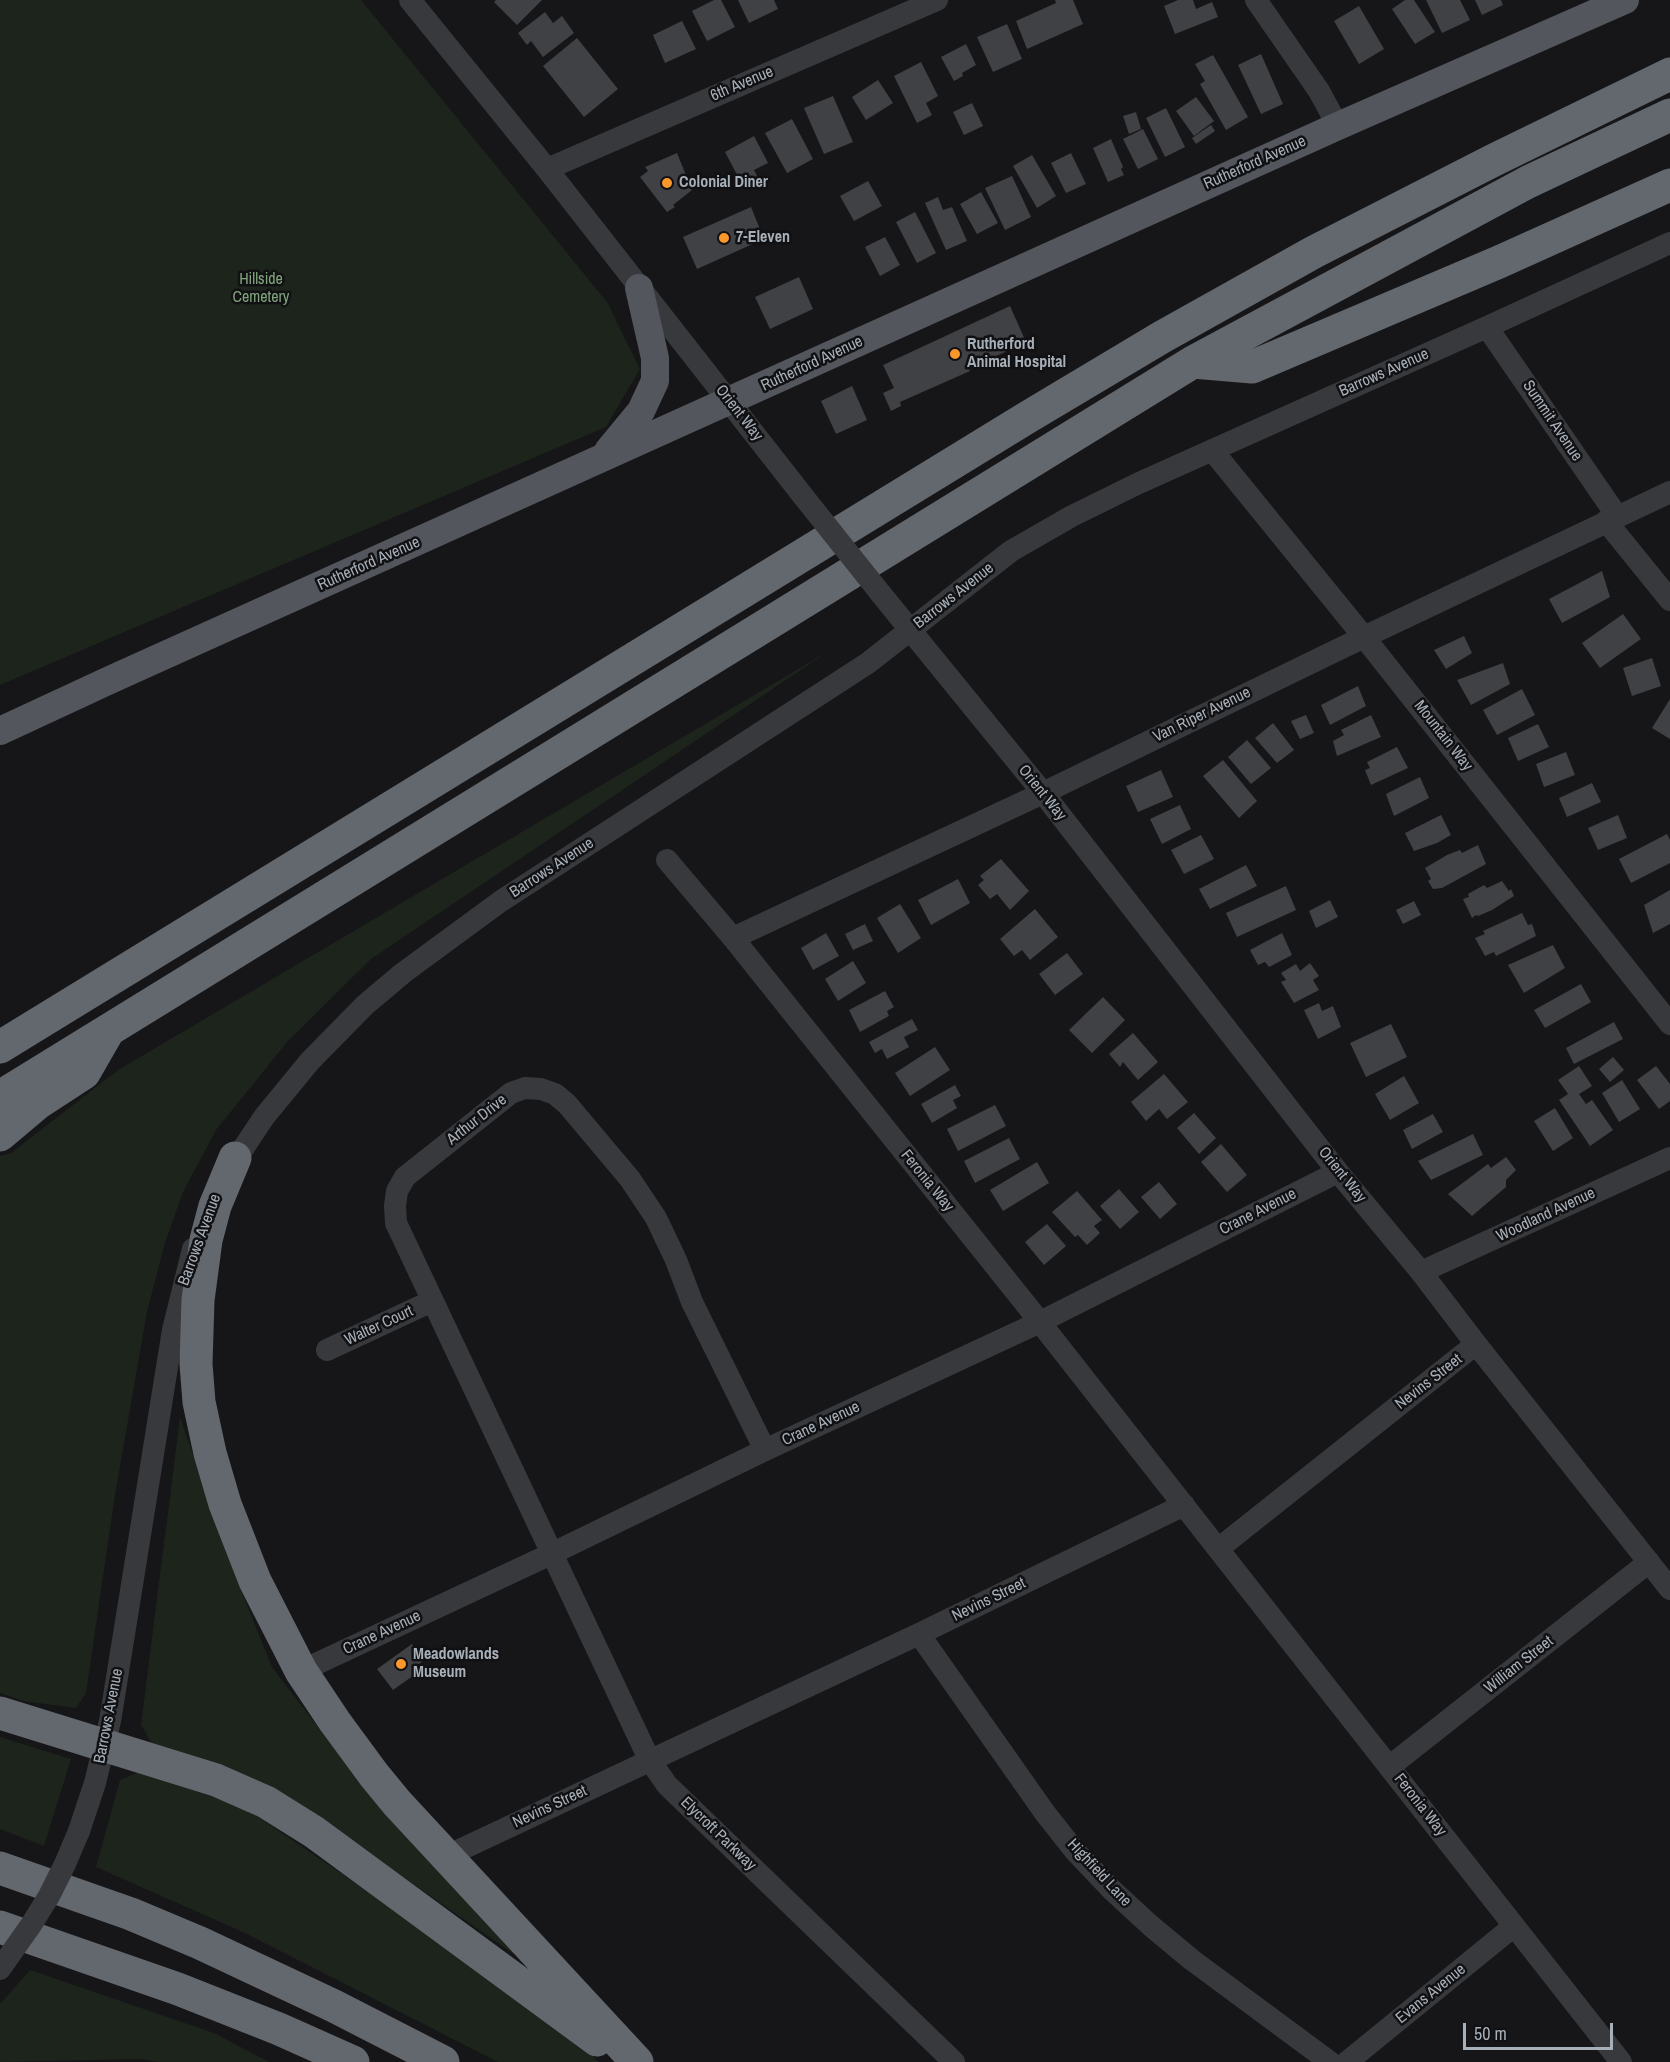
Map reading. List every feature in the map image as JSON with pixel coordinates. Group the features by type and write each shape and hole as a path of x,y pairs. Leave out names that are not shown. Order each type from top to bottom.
{"highway":[{"path":"0,1047 1162,337 1314,252 1670,74"},
{"path":"0,1097 1193,362 1528,182 1670,115"},
{"path":"1193,362 1252,367 1670,185"},
{"path":"0,1135 38,1103 84,1073 109,1030"},
{"path":"235,1158 215,1206 205,1249 197,1321 197,1382 210,1453 228,1513 255,1581 301,1671 374,1775 637,2062"},
{"path":"0,1713 216,1780 249,1793 323,1838 625,2062"},
{"path":"0,1848 81,1889 334,2006 443,2062"},
{"path":"0,1868 165,1928"},
{"path":"0,1927 214,2002 353,2062"},
{"path":"0,1936 76,1954"}],"main road":[{"name":"Rutherford Avenue","path":"0,731 1338,126 1625,0"},
{"path":"599,460 632,424 648,400 655,381 655,358 639,288"}],"street":[{"name":"Orient Way","path":"410,0 547,169 881,594 1042,793 1338,1172 1421,1272 1670,1589"},
{"name":"6th Avenue","path":"547,169 937,0"},
{"path":"1256,0 1319,91 1338,126"},
{"name":"Barrows Avenue","path":"0,1969 44,1903 65,1864 79,1831 105,1746 177,1311 187,1268 202,1225 235,1158 278,1099 327,1042 382,989 416,962 501,901 868,663 1011,551 1100,502 1670,243"},
{"name":"Summit Avenue","path":"1488,327 1612,518 1670,600"},
{"name":"Mountain Way","path":"1212,450 1364,637 1670,1024"},
{"name":"Van Riper Avenue","path":"733,938 1042,793 1670,492"},
{"name":"Feronia Way","path":"667,860 733,938 1184,1505"},
{"name":"Arthur Drive","path":"551,1554 432,1302 396,1222 394,1206 405,1178 511,1093 525,1088 541,1089 555,1094 567,1104 630,1179 656,1218 676,1260 692,1302 765,1450"},
{"name":"Woodland Avenue","path":"1421,1272 1670,1158"},
{"name":"Crane Avenue","path":"301,1671 551,1554 765,1450 1040,1323 1338,1172"},
{"name":"Walter Court","path":"327,1350 432,1302"},
{"name":"Nevins Street","path":"1218,1549 1476,1344"},
{"path":"1184,1505 1218,1549"},
{"name":"Nevins Street","path":"447,1856 649,1759 919,1634 1184,1505"},
{"name":"Feronia Way","path":"1218,1549 1621,2062"},
{"name":"Elycroft Parkway","path":"551,1554 649,1759 667,1785 954,2062"},
{"name":"William Street","path":"1389,1767 1649,1562"},
{"name":"Highfield Lane","path":"919,1634 1045,1813 1075,1851 1112,1890 1192,1960 1330,2062"},
{"name":"Evans Avenue","path":"1347,2062 1515,1926"}],"green space":[{"name":"Hillside Cemetery","path":"0,0 361,0 607,302 640,369 606,427 0,685"},
{"path":"829,651 371,959 288,1041 216,1130 183,1192 164,1246 147,1312 115,1495 86,1693 76,1708 23,1701 0,1693 0,1156 11,1153 118,1070"},
{"path":"180,1417 237,1580 272,1667 353,1773 518,1957 331,1827 151,1742 141,1725"},
{"path":"0,1737 71,1759 44,1846 0,1829"},
{"path":"146,1769 248,1810 432,1935 589,2051 598,2062 498,2062 245,1933 96,1867 120,1780"},
{"path":"30,1970 214,2033 269,2062 159,2062 140,2059 0,2062 0,2004"}],"building":[{"path":"496,0 542,0 517,25 494,2"},
{"path":"714,0 721,0 735,27 707,41 692,11"},
{"path":"738,0 774,0 778,9 749,23"},
{"path":"1055,0 1073,0 1083,24 1027,49 1016,21 1056,3"},
{"path":"1178,0 1193,0 1196,9 1212,2 1218,17 1175,34 1164,6"},
{"path":"1405,0 1414,0 1435,32 1415,44 1392,9"},
{"path":"1426,0 1460,0 1470,20 1442,33"},
{"path":"1475,0 1501,0 1503,5 1482,15"},
{"path":"1359,6 1384,49 1359,64 1334,21"},
{"path":"545,12 553,23 562,16 574,33 543,57 531,41 527,45 518,33"},
{"path":"682,21 696,49 665,63 653,35"},
{"path":"1007,24 1022,59 993,72 977,37"},
{"path":"577,38 618,89 584,117 543,66"},
{"path":"966,44 976,65 954,81 941,57"},
{"path":"1261,54 1283,104 1261,114 1238,65"},
{"path":"1213,55 1248,117 1226,130 1200,84 1205,81 1195,64"},
{"path":"921,62 938,96 926,103 932,115 917,123 894,76"},
{"path":"878,80 893,103 866,120 852,97"},
{"path":"833,96 853,142 824,154 804,108"},
{"path":"1196,97 1214,121 1194,136 1176,111"},
{"path":"972,103 983,126 964,135 953,112"},
{"path":"1166,108 1185,147 1165,157 1146,118"},
{"path":"1136,112 1141,129 1129,134 1123,116"},
{"path":"792,119 813,159 787,173 765,133"},
{"path":"1211,125 1215,131 1196,144 1192,138"},
{"path":"1143,129 1158,159 1138,169 1123,139"},
{"path":"754,136 768,163 754,170 758,178 743,186 725,152"},
{"path":"1111,139 1124,175 1108,182 1093,148"},
{"name":"Colonial Diner","path":"677,153 692,190 667,212 640,177 648,171 645,167"},
{"path":"1071,153 1086,184 1066,193 1051,163"},
{"path":"1032,155 1056,196 1037,208 1013,166"},
{"path":"1012,176 1031,217 1005,230 985,188"},
{"path":"868,181 882,206 854,221 840,196"},
{"path":"981,192 998,223 977,234 960,204"},
{"path":"938,197 943,210 952,207 967,241 946,250 925,203"},
{"name":"7-Eleven","path":"751,207 764,239 697,269 683,237"},
{"path":"915,212 936,253 917,263 896,222"},
{"path":"885,237 900,265 880,276 865,247"},
{"path":"799,277 813,309 770,329 755,297"},
{"name":"Rutherford Animal Hospital","path":"1010,306 1026,342 969,369 970,371 900,402 901,406 891,411 883,393 894,388 883,365"},
{"path":"852,386 867,420 836,434 821,401"},
{"path":"1602,571 1610,597 1562,623 1549,599"},
{"path":"1623,614 1641,639 1600,668 1582,643"},
{"path":"1464,636 1472,653 1446,669 1434,650"},
{"path":"1652,658 1661,686 1632,696 1623,668"},
{"path":"1503,663 1510,684 1471,705 1457,680"},
{"path":"1358,686 1366,706 1330,725 1321,705"},
{"path":"1522,689 1535,715 1497,735 1483,710"},
{"path":"1670,699 1670,739 1652,728"},
{"path":"1306,715 1314,733 1300,739 1291,721"},
{"path":"1371,715 1381,737 1337,756 1333,741 1344,735 1341,730"},
{"path":"1273,723 1294,750 1277,763 1255,738"},
{"path":"1538,724 1549,747 1518,761 1508,738"},
{"path":"1247,740 1271,768 1251,784 1228,757"},
{"path":"1397,747 1408,768 1371,785 1365,770 1370,768 1367,762"},
{"path":"1566,752 1575,775 1544,787 1536,764"},
{"path":"1223,760 1257,801 1239,818 1203,776"},
{"path":"1161,770 1173,797 1138,812 1126,786"},
{"path":"1420,777 1429,798 1394,816 1386,794"},
{"path":"1592,783 1601,802 1567,817 1559,798"},
{"path":"1180,805 1191,829 1162,844 1150,819"},
{"path":"1441,815 1451,835 1414,851 1405,833"},
{"path":"1618,815 1627,838 1598,850 1588,828"},
{"path":"1667,834 1670,840 1670,863 1631,883 1619,859"},
{"path":"1201,835 1214,859 1184,874 1171,850"},
{"path":"1478,845 1486,864 1442,888 1433,889 1428,881 1431,879 1425,868 1447,855 1460,850 1462,853"},
{"path":"1001,859 1029,891 1010,910 997,894 990,899 978,885 984,880 980,876"},
{"path":"1246,865 1257,886 1210,909 1199,889"},
{"path":"958,879 970,903 931,925 918,900"},
{"path":"1502,881 1509,891 1511,889 1514,896 1492,910 1472,918 1463,899 1484,885 1487,888"},
{"path":"1286,886 1296,910 1237,937 1226,913"},
{"path":"1670,890 1670,924 1653,933 1644,905"},
{"path":"1330,900 1338,917 1316,928 1309,911"},
{"path":"1414,901 1421,915 1403,924 1396,910"},
{"path":"900,904 921,938 898,953 877,918"},
{"path":"1035,909 1058,937 1030,960 1022,950 1014,956 1000,939"},
{"path":"1522,913 1528,925 1532,924 1536,936 1496,956 1494,952 1485,956 1475,938 1485,934 1483,931"},
{"path":"865,924 873,941 853,950 845,934"},
{"path":"826,933 839,956 813,970 801,948"},
{"path":"1282,933 1292,955 1269,967 1265,962 1258,965 1250,950"},
{"path":"1553,945 1565,968 1524,993 1508,965"},
{"path":"1067,953 1083,974 1055,995 1039,974"},
{"path":"853,961 866,983 838,1001 825,979"},
{"path":"1310,963 1319,976 1313,980 1319,990 1294,1003 1281,982 1286,980 1281,973 1296,964 1300,971"},
{"path":"1581,984 1591,1002 1545,1028 1534,1010"},
{"path":"885,991 894,1007 887,1011 889,1016 860,1032 849,1010"},
{"path":"1103,997 1125,1020 1092,1053 1069,1030"},
{"path":"1319,1003 1322,1011 1333,1006 1341,1027 1318,1039 1304,1010"},
{"path":"912,1019 918,1030 904,1037 909,1047 887,1059 882,1049 875,1053 869,1042"},
{"path":"1614,1022 1623,1039 1574,1064 1566,1048"},
{"path":"1391,1024 1407,1057 1366,1077 1350,1043"},
{"path":"1133,1033 1158,1062 1138,1080 1123,1062 1120,1067 1109,1054"},
{"path":"935,1047 950,1070 910,1096 895,1073"},
{"path":"1613,1057 1624,1070 1610,1082 1599,1069"},
{"path":"1579,1066 1592,1086 1579,1094 1586,1104 1592,1100 1613,1130 1590,1146 1559,1100 1568,1094 1558,1080"},
{"path":"1656,1066 1670,1084 1670,1101 1659,1109 1637,1080"},
{"path":"1164,1074 1188,1102 1167,1119 1159,1109 1146,1121 1131,1102"},
{"path":"1404,1076 1419,1103 1390,1120 1375,1094"},
{"path":"1622,1080 1640,1109 1619,1122 1602,1093"},
{"path":"955,1085 961,1096 953,1100 957,1108 932,1123 921,1104"},
{"path":"995,1105 1006,1126 958,1151 947,1129"},
{"path":"1555,1108 1573,1138 1553,1151 1534,1121"},
{"path":"1194,1113 1216,1138 1199,1154 1177,1128"},
{"path":"1433,1114 1443,1132 1412,1149 1403,1130"},
{"path":"1473,1134 1483,1155 1431,1180 1418,1161"},
{"path":"1009,1138 1020,1159 975,1183 964,1161"},
{"path":"1221,1144 1247,1175 1227,1192 1201,1162"},
{"path":"1506,1157 1516,1170 1506,1180 1506,1187 1472,1216 1448,1194 1488,1164 1491,1168"},
{"path":"1037,1162 1049,1183 1003,1211 990,1190"},
{"path":"1159,1182 1177,1204 1160,1219 1141,1197"},
{"path":"1119,1189 1139,1212 1120,1229 1100,1206"},
{"path":"1077,1191 1102,1220 1094,1226 1100,1233 1087,1245 1078,1235 1075,1237 1052,1212"},
{"path":"1047,1224 1066,1246 1044,1265 1025,1242"},
{"name":"Meadowlands Museum","path":"412,1644 424,1660 413,1669 417,1673 393,1690 377,1669"}],"place":[{"name":"Colonial Diner","path":"667,183"},
{"name":"7-Eleven","path":"724,238"},
{"name":"Rutherford Animal Hospital","path":"955,354"},
{"name":"Meadowlands Museum","path":"401,1664"}]}
